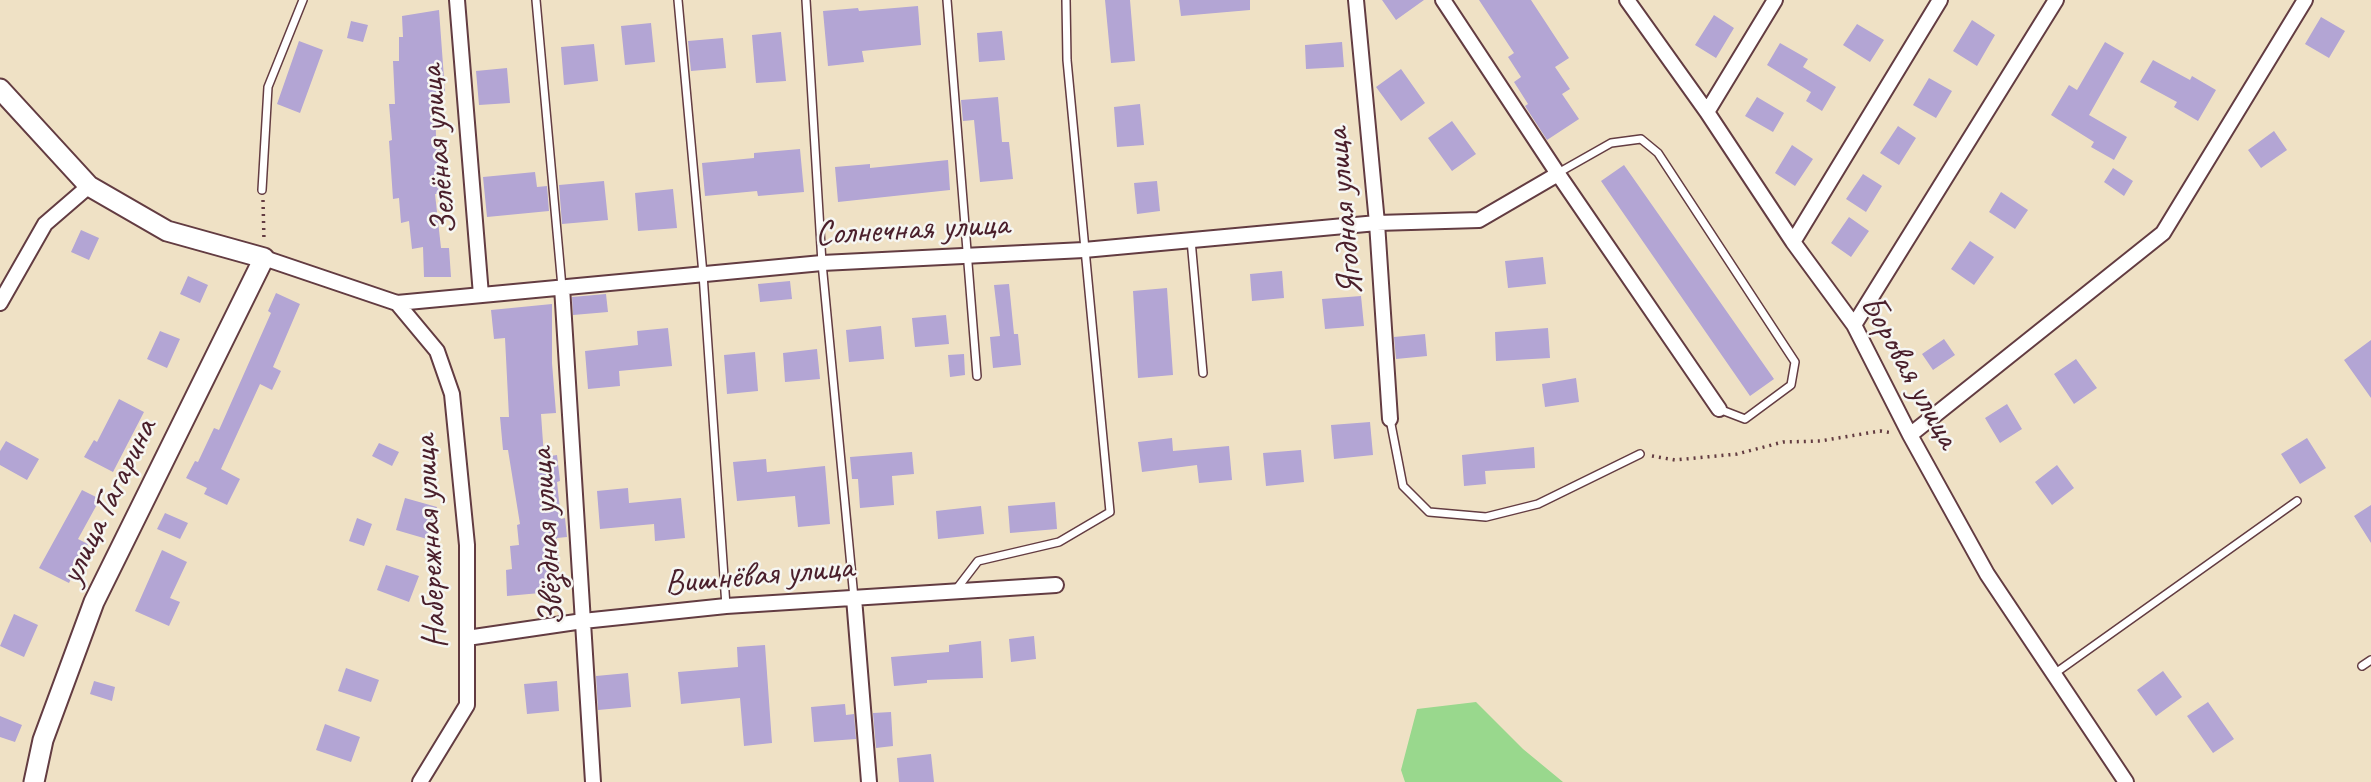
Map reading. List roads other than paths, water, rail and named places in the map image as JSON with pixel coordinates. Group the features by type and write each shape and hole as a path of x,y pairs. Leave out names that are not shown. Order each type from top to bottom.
{"street":[{"name":"Зелёная улица","path":"457,0 481,295"},
{"name":"Ягодная улица","path":"1356,0 1377,223 1390,419"},
{"path":"1443,0 1719,409"},
{"name":"Боровая улица","path":"1628,0 1707,112 1793,242 1854,325 1910,435 1987,574 2126,782"},
{"path":"1707,112 1775,0"},
{"path":"1793,242 1940,0"},
{"path":"1854,325 2056,0"},
{"path":"1910,435 2163,233 2305,0"},
{"path":"0,89 89,186 167,231 264,258"},
{"name":"Солнечная улица","path":"264,258 397,303 822,263 1084,250 1377,223 1479,220 1558,174"},
{"path":"0,303 45,224 89,186"},
{"name":"улица Гагарина","path":"34,782 43,740 94,601 264,258"},
{"name":"Звёздная улица","path":"562,288 593,782"},
{"name":"Набережная улица","path":"397,303 437,351 452,394 467,545 467,705 420,782"},
{"name":"Вишнёвая улица","path":"467,638 583,621 726,606 1056,585"},
{"path":"854,597 869,782"}],"lane":[{"path":"262,190 268,87 303,0"},
{"path":"536,0 562,288"},
{"path":"678,0 703,274 726,606"},
{"path":"806,0 822,263 854,597"},
{"path":"947,0 977,376"},
{"path":"954,591 978,561 1059,542 1110,512 1067,60 1066,0"},
{"path":"1558,174 1611,143 1641,139 1658,153 1795,362 1791,385 1745,419 1719,409"},
{"path":"1191,240 1203,373"},
{"path":"1390,419 1403,486 1429,512 1486,517 1538,504 1640,454"},
{"path":"2054,674 2297,501"},
{"path":"2362,666 2371,660"}]}
